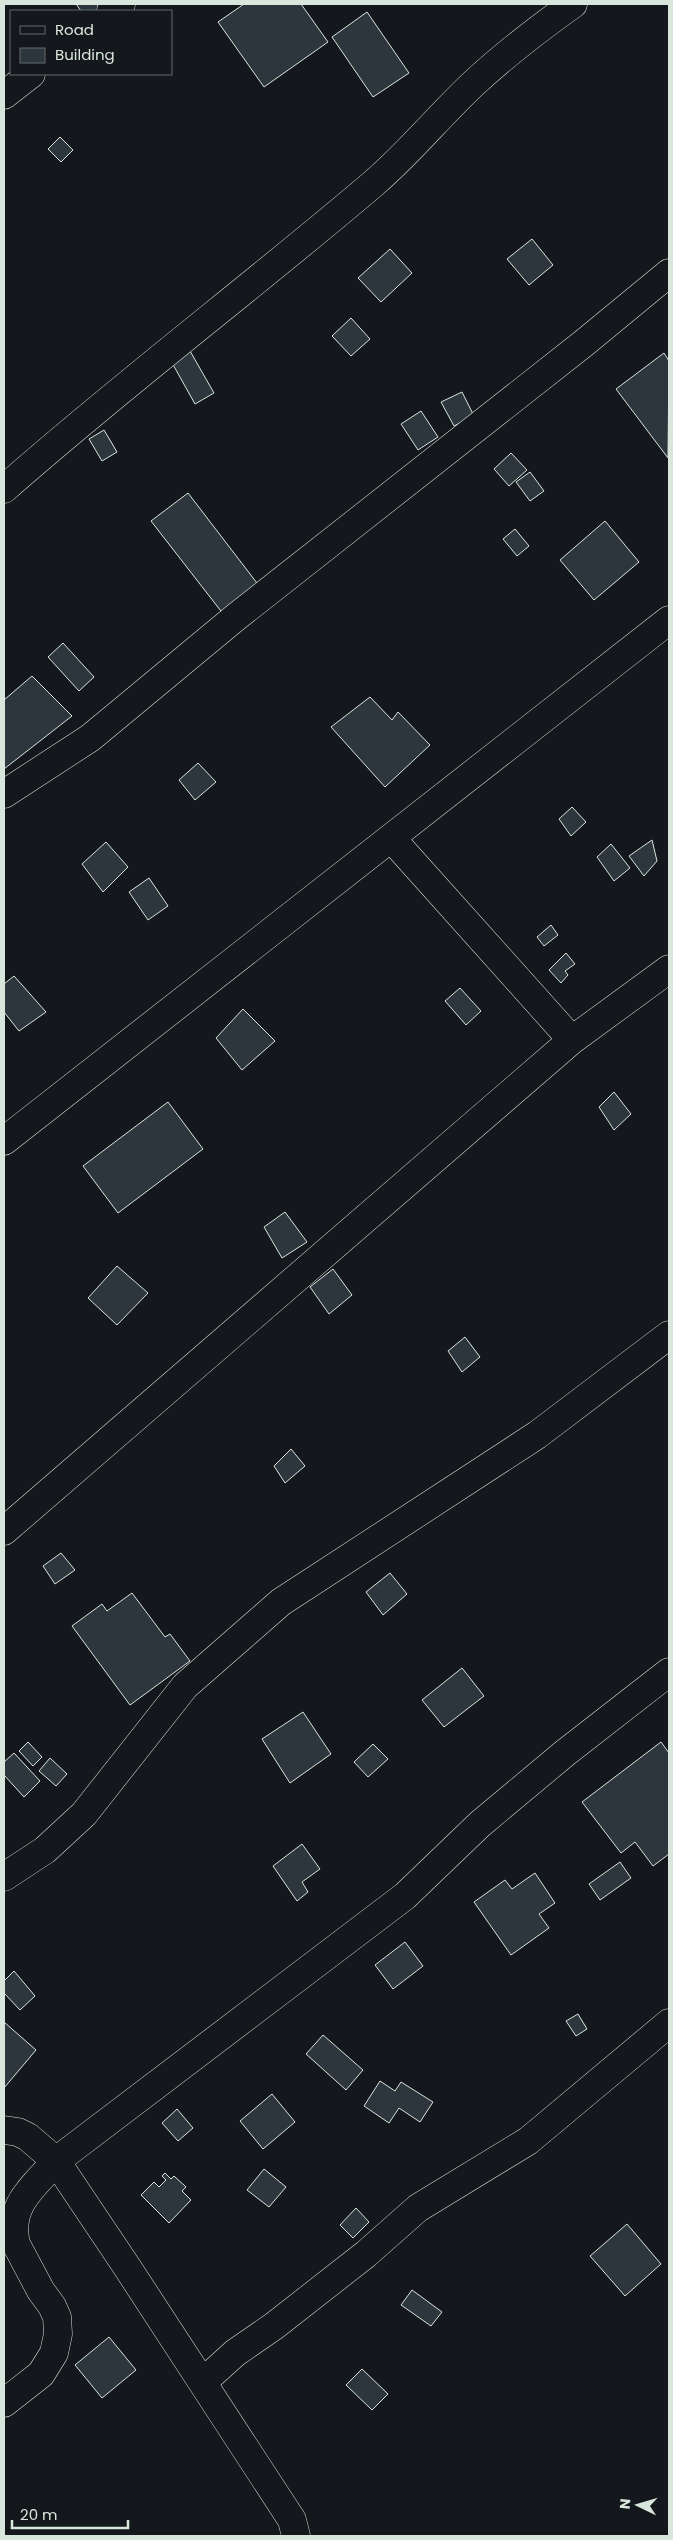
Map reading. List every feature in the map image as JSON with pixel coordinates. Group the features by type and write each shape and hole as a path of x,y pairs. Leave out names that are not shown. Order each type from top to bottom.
{"street":[{"path":"4,489 87,416 236,298 376,181 473,84 527,37 573,4"},
{"path":"4,95 30,75"},
{"path":"4,794 90,738 236,617 584,343 669,273"},
{"path":"4,1141 392,839 669,620"},
{"path":"392,839 572,1040"},
{"path":"4,1531 572,1040 669,969"},
{"path":"4,1877 45,1850 84,1814 185,1686 281,1602 537,1435 669,1334"},
{"path":"4,2403 41,2374 54,2352 58,2334 57,2317 16,2244 14,2232 14,2219 22,2200 56,2161 406,1896 480,1824 669,1672"},
{"path":"203,2382 235,2353 274,2326 366,2254 418,2208 528,2142 669,2023"},
{"path":"4,2130 18,2132 28,2137 56,2161 292,2520 296,2536"}],"building":[{"path":"76,4 97,4 100,10 80,10"},
{"path":"244,4 301,4 328,42 264,87 218,22"},
{"path":"367,12 409,73 373,97 332,37"},
{"path":"60,137 73,150 61,162 48,149"},
{"path":"532,239 553,265 529,285 507,259"},
{"path":"390,249 412,273 381,302 358,278"},
{"path":"351,318 370,339 351,356 332,336"},
{"path":"190,351 214,393 195,404 171,361"},
{"path":"664,353 669,361 668,458 616,389"},
{"path":"462,392 474,416 454,426 441,402"},
{"path":"421,411 438,437 418,450 401,424"},
{"path":"104,430 117,452 102,461 89,439"},
{"path":"511,453 527,470 509,486 494,469"},
{"path":"530,472 544,491 530,501 516,482"},
{"path":"188,493 260,587 224,615 151,521"},
{"path":"605,521 639,562 594,600 560,560"},
{"path":"515,529 529,546 517,556 503,539"},
{"path":"63,643 94,677 79,691 48,657"},
{"path":"32,676 72,716 4,769 4,700"},
{"path":"370,697 392,720 398,712 430,745 385,787 331,727"},
{"path":"198,763 216,782 195,800 179,780"},
{"path":"572,807 586,822 571,836 559,819"},
{"path":"652,840 657,861 644,876 629,856"},
{"path":"106,842 128,867 103,892 82,864"},
{"path":"611,844 630,868 614,881 597,857"},
{"path":"149,878 168,906 148,920 129,892"},
{"path":"551,925 558,935 544,946 537,937"},
{"path":"566,953 575,964 565,971 568,975 561,983 549,970"},
{"path":"14,976 46,1012 19,1031 4,1012 4,984"},
{"path":"460,988 481,1011 466,1025 445,1001"},
{"path":"243,1009 275,1041 242,1070 216,1038"},
{"path":"614,1092 631,1114 614,1130 599,1107"},
{"path":"168,1102 203,1149 118,1213 83,1166"},
{"path":"285,1212 307,1242 282,1258 264,1227"},
{"path":"117,1266 148,1293 117,1325 88,1298"},
{"path":"333,1269 352,1295 329,1314 310,1287"},
{"path":"465,1337 480,1357 462,1372 448,1351"},
{"path":"291,1449 305,1466 285,1483 274,1466"},
{"path":"61,1553 75,1570 55,1584 43,1566"},
{"path":"390,1573 407,1594 383,1615 366,1592"},
{"path":"132,1593 165,1637 170,1634 190,1661 130,1705 72,1626 102,1604 107,1611"},
{"path":"462,1668 484,1696 444,1727 422,1700"},
{"path":"303,1712 331,1754 290,1783 262,1739"},
{"path":"28,1742 42,1757 33,1766 19,1751"},
{"path":"661,1742 669,1753 669,1854 653,1866 635,1842 621,1853 582,1802"},
{"path":"373,1744 388,1759 368,1777 354,1762"},
{"path":"14,1753 40,1781 24,1797 4,1775 4,1762"},
{"path":"50,1758 67,1774 56,1786 39,1771"},
{"path":"302,1844 320,1869 302,1882 308,1892 297,1901 273,1866"},
{"path":"620,1862 631,1878 600,1900 589,1884"},
{"path":"535,1873 555,1903 539,1914 549,1928 511,1955 474,1902 505,1880 512,1889"},
{"path":"405,1942 423,1966 393,1989 375,1965"},
{"path":"14,1971 35,1996 20,2010 4,1993 4,1981"},
{"path":"578,2014 587,2029 576,2036 566,2021"},
{"path":"4,2022 36,2050 4,2088"},
{"path":"323,2035 363,2070 346,2090 306,2054"},
{"path":"380,2081 395,2091 401,2082 433,2102 420,2122 399,2108 389,2123 364,2106"},
{"path":"272,2094 295,2122 263,2149 240,2121"},
{"path":"177,2109 193,2128 178,2141 162,2123"},
{"path":"264,2169 286,2187 269,2207 247,2190"},
{"path":"165,2173 171,2179 174,2176 186,2187 182,2191 191,2200 169,2223 141,2195 154,2182 159,2187 166,2180 162,2176"},
{"path":"356,2208 369,2222 353,2238 340,2225"},
{"path":"627,2224 661,2264 625,2296 590,2256"},
{"path":"412,2290 442,2312 431,2326 401,2305"},
{"path":"109,2337 136,2370 102,2398 75,2365"},
{"path":"362,2369 388,2394 372,2410 346,2385"}]}
